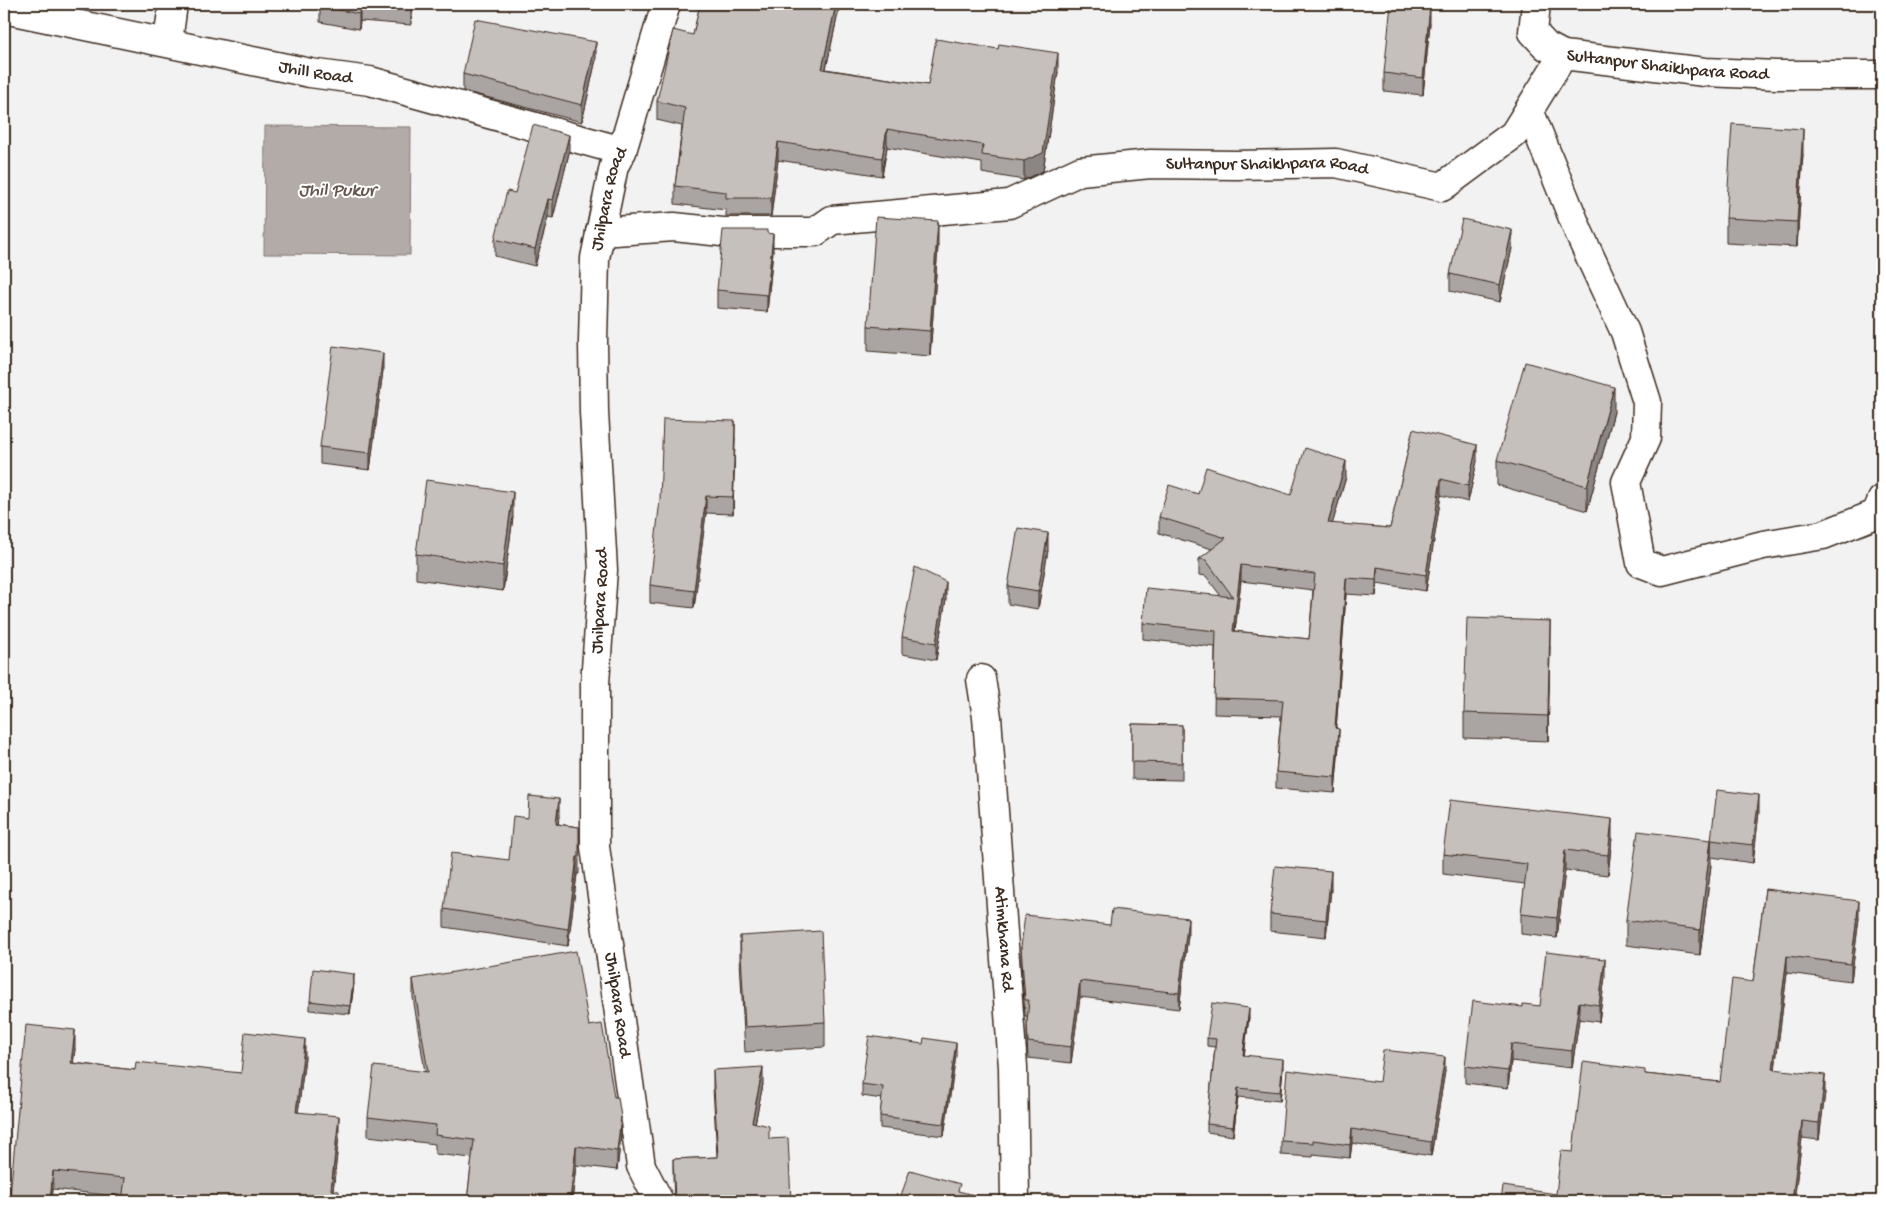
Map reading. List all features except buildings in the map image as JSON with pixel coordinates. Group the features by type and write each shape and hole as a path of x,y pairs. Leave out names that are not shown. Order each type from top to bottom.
{"street":[{"path":"168,42 172,4"},
{"name":"Jhilpara Road","path":"659,1201 641,1166 595,847 595,683 602,570 596,462 593,342 595,258 614,166 622,150 666,4"},
{"path":"1536,4 1533,32 1546,46 1563,55"},
{"name":"Jhill Road","path":"4,9 310,73 370,81 622,150"},
{"name":"Sultanpur Shaikhpara Road","path":"600,232 674,227 722,232 815,232 832,220 1008,204 1080,171 1150,164 1336,163 1442,187 1514,134 1563,55 1705,72 1777,75 1882,75"},
{"path":"1529,110 1578,232 1625,332 1646,402 1646,438 1626,482 1642,563 1662,571 1763,545 1823,535 1876,514 1882,500"},
{"path":"1148,179 1336,175 1440,197"},
{"name":"Atimkhana Rd","path":"981,679 987,717 1013,1067 1015,1201"}],"water":[{"name":"Jhil Pukur","path":"265,126 411,127 410,255 264,254"}]}
